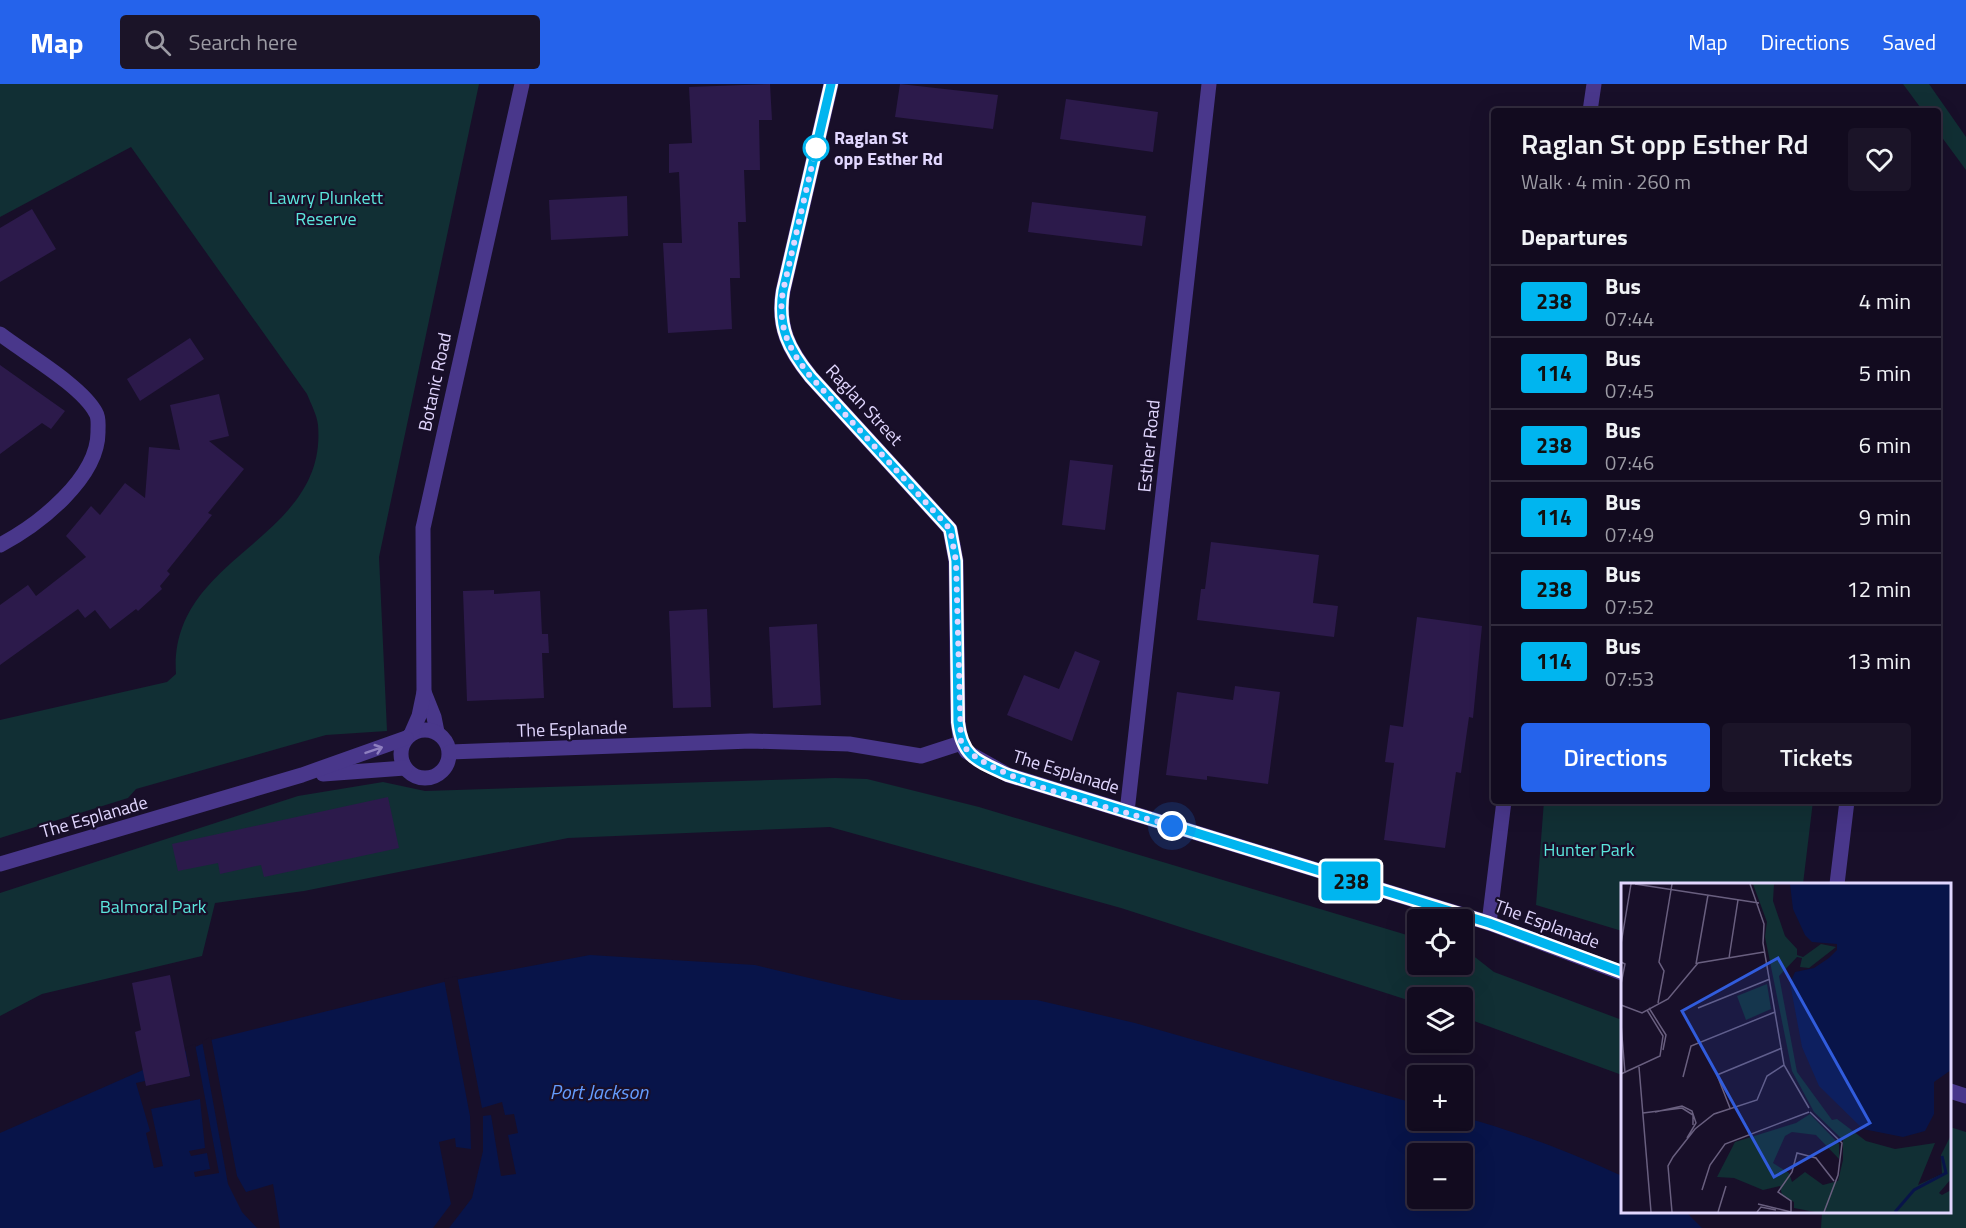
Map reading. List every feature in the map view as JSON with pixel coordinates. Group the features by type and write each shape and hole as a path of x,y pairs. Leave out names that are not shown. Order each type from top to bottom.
{"street":[{"name":"Botanic Road","path":"409,735 419,716 424,692 423,528 522,84"},
{"name":"Raglan Street","path":"831,84 783,291 781,323 791,350 811,377 950,529 956,561 961,743"},
{"name":"Esther Road","path":"1127,812 1209,84"},
{"path":"1590,108 1593,84"},
{"path":"0,334 77,390 97,414 98,441 87,472 54,507 0,545"},
{"name":"Botanic Road","path":"424,692 437,732"},
{"path":"429,729 437,732 448,744 450,752 445,767 433,777 417,777 405,768 400,753 409,735 429,729"},
{"name":"The Esplanade","path":"0,864 302,775 409,735"},
{"name":"The Esplanade","path":"450,752 751,741 849,744 921,756 961,743 977,759 1008,775 1489,923 1621,971"},
{"name":"The Esplanade","path":"302,775 405,768"},
{"path":"1489,923 1504,804"},
{"path":"1837,883 1847,804"},
{"path":"1951,1091 1966,1096"}],"green space":[{"name":"Lawry Plunkett Reserve","path":"0,84 479,84 379,557 387,731 326,735 136,789 128,798 0,838 0,720 167,682 176,674 180,634 196,601 220,573 275,524 299,496 314,464 318,425 307,394 131,147 0,217"},
{"path":"1903,84 1929,84 1966,137 1966,170 1941,136 1941,108 1921,108"},
{"name":"Balmoral Park","path":"835,778 867,779 979,807 1407,935 1407,975 1473,975 1473,956 1494,972 1621,1020 1621,1075 1473,1021 1473,987 1407,987 1407,1000 1121,908 830,827 568,838 304,891 215,903 202,956 42,994 0,1016 0,893 298,796 383,782 425,791"},
{"name":"Hunter Park","path":"1544,804 1813,804 1803,883 1621,883 1621,931 1536,905"},
{"path":"1951,1127 1966,1132 1966,1228 1821,1228 1822,1213 1951,1213"}],"water":[{"name":"Port Jackson","path":"590,955 755,965 902,1000 1037,1000 1135,1023 1407,1101 1407,1131 1473,1131 1473,1120 1524,1136 1621,1176 1621,1213 1687,1213 1702,1228 0,1228 0,1133 211,1040 444,982"}],"pier":[{"path":"457,976 482,1108 502,1102 505,1115 514,1114 518,1133 508,1135 516,1174 501,1176 491,1115 483,1116 483,1151 472,1198 449,1228 433,1228 451,1204 439,1142 455,1138 456,1147 471,1149 470,1116 444,979"},
{"path":"211,1037 237,1176 246,1192 273,1184 280,1228 257,1228 242,1212 228,1184 202,1041"},
{"path":"195,1044 219,1173 195,1177 194,1172 210,1169 207,1153 191,1156 189,1151 205,1148 200,1099 151,1109 163,1166 154,1168 146,1133 150,1131 136,1083 145,1081 146,1085 190,1076 185,1048"}],"building":[{"path":"770,84 772,120 759,120 760,170 744,170 746,222 738,222 740,278 730,278 732,329 668,333 663,243 682,243 679,172 669,173 669,144 692,143 689,87"},
{"path":"900,84 998,95 993,129 895,117"},
{"path":"1066,99 1158,112 1153,152 1060,139"},
{"path":"627,196 628,236 551,240 549,200"},
{"path":"1032,202 1146,216 1142,246 1028,232"},
{"path":"32,209 56,249 0,282 0,228"},
{"path":"190,338 204,359 140,401 127,379"},
{"path":"0,365 65,411 51,429 42,423 0,454"},
{"path":"219,394 229,436 209,441 244,469 208,513 212,515 167,571 170,574 160,586 162,589 138,611 136,609 110,629 95,610 85,618 78,609 0,665 0,605 28,585 36,596 86,557 66,536 91,506 100,515 125,483 145,498 149,447 180,450 170,405"},
{"path":"1070,460 1113,465 1105,530 1062,525"},
{"path":"1211,542 1319,555 1313,603 1338,606 1334,637 1197,620 1201,589 1205,589"},
{"path":"494,590 494,594 540,591 542,634 548,634 549,653 542,653 544,698 467,701 463,591"},
{"path":"707,609 711,707 673,708 669,611"},
{"path":"1417,617 1482,626 1473,718 1469,717 1461,773 1456,772 1445,848 1384,840 1394,763 1385,762 1390,725 1403,727"},
{"path":"817,624 821,705 773,708 769,627"},
{"path":"1075,651 1100,661 1072,741 1007,715 1024,675 1059,689"},
{"path":"1235,686 1280,692 1268,784 1207,776 1207,780 1166,775 1177,692 1233,700"},
{"path":"388,797 399,848 264,877 261,865 220,874 218,863 178,871 172,844"},
{"path":"170,975 190,1076 146,1086 135,1032 141,1030 132,983"}],"bus line":[{"name":"238","path":"831,84 783,291 780,308 781,323 791,350 811,377 950,529 956,561 958,722 961,743 967,752 1008,775 1489,923 1621,972"}],"place":[{"name":"Raglan St opp Esther Rd","path":"816,148"}],"route":[{"path":"816,148 780,308 784,336 791,350 811,377 950,529 956,561 958,722 961,743 967,752 977,759 1008,775 1172,826"}]}
